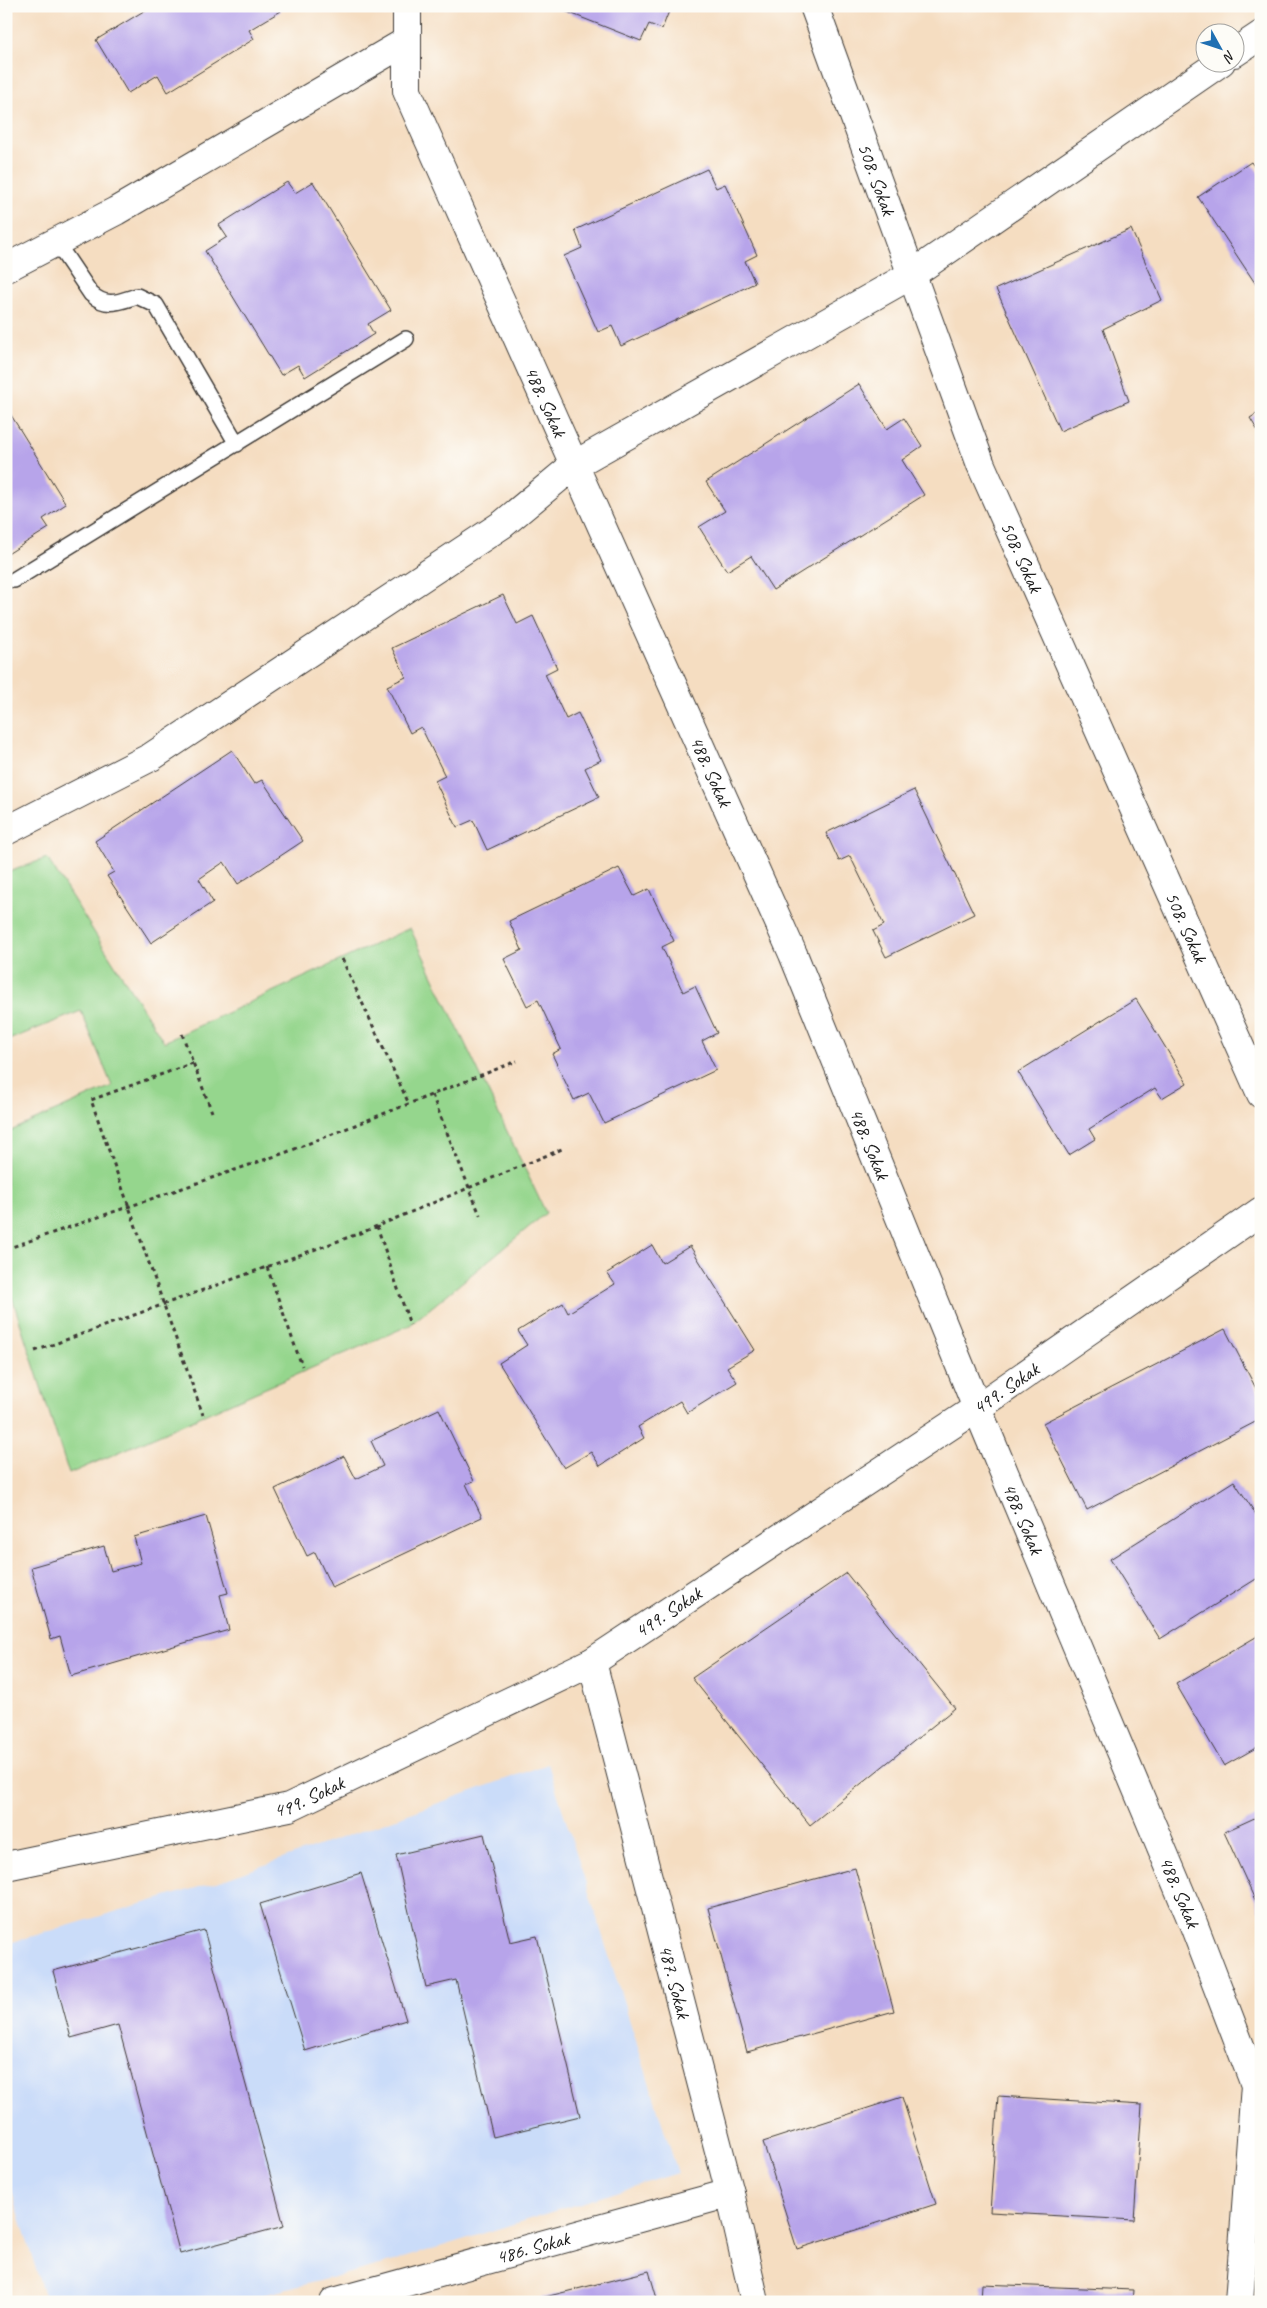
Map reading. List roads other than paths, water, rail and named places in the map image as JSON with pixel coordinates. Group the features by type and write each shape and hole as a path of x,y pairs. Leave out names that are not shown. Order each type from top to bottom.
{"street":[{"name":"488. Sokak","path":"407,6 407,91 793,954 977,1408 1258,2083 1239,2302"},
{"name":"508. Sokak","path":"814,6 980,465 1261,1094"},
{"path":"1244,46 1261,35"},
{"path":"6,268 116,211 407,41"},
{"path":"6,832 151,757 503,524 574,465 911,275 1206,72"},
{"name":"499. Sokak","path":"6,1866 289,1807 592,1662 977,1408 1261,1211"},
{"name":"487. Sokak","path":"592,1662 730,2193 755,2302"},
{"name":"486. Sokak","path":"334,2302 730,2193"}],"lane":[{"path":"56,242 91,294 98,300 106,303 137,296 156,306 237,444"},
{"path":"14,580 406,339"}]}
